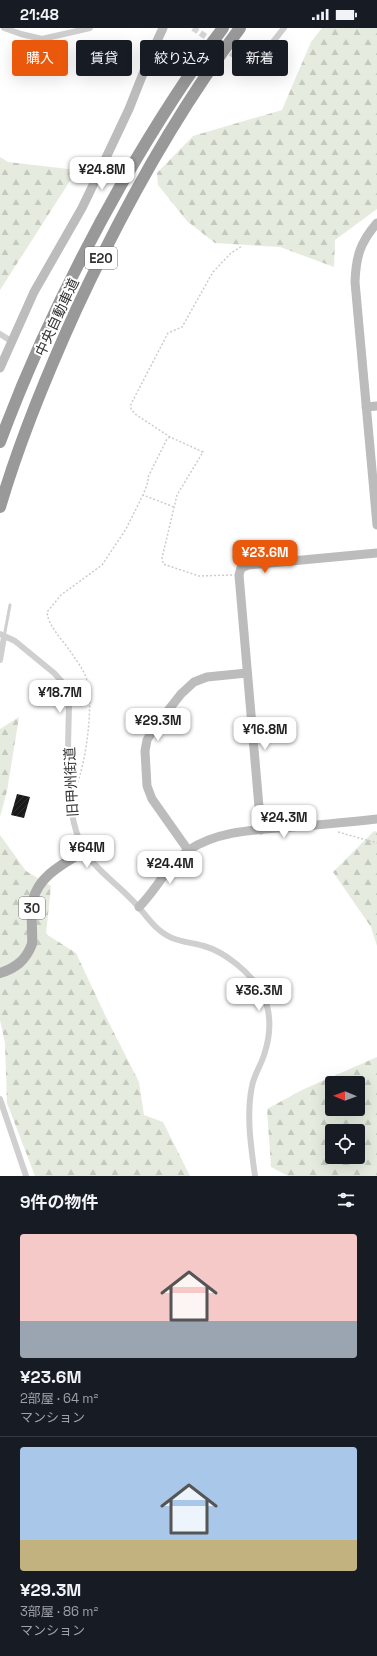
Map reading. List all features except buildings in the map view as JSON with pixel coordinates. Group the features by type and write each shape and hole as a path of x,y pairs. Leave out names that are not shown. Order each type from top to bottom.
{"highway":[{"name":"中央自動車道","path":"0,442 31,363 52,317 97,228 142,147 198,61 223,28"},
{"name":"中央自動車道","path":"0,507 17,454 50,368 112,236 158,151 182,111 240,28"}],"main road":[{"name":"30","path":"0,973 17,966 30,950 32,944 33,900 40,885 51,873 84,851"}],"street":[{"path":"4,28 42,39 90,28"},
{"path":"0,368 34,292 82,208 95,181 129,109 163,28"},
{"path":"274,40 284,28"},
{"path":"377,224 360,246 356,264 355,282 377,525"},
{"path":"0,334 11,341"},
{"path":"366,407 377,406"},
{"path":"261,830 239,575 242,568 248,565 377,553"},
{"path":"0,660 2,636"},
{"name":"旧甲州街道","path":"2,636 15,641 34,656 60,680 66,690 69,699 70,810 80,843 88,858 139,907 150,922 164,934 206,946 231,960 262,993 269,1016 270,1028 264,1054 252,1086 249,1134 255,1176"},
{"path":"188,850 152,799 147,786 145,751 148,740 159,721 181,694 194,682 206,677 247,673"},
{"path":"139,907 147,900 176,862 188,850 209,839 261,830 377,820"},
{"path":"0,1099 26,1176"}],"lane":[{"path":"2,636 10,606"}],"path":[{"path":"239,575 199,576 163,564 162,558 177,495 203,452 170,437 135,414 131,409 131,404 168,333 182,327 213,272 232,253 242,246"},
{"path":"69,794 77,785 89,729 89,698 87,680 48,619 47,612 61,595 102,565 126,529 143,495 148,482 148,477 167,439 170,437"},
{"path":"143,495 174,507"},
{"path":"338,832 377,843"}],"green space":[{"path":"322,28 377,28 377,209 335,240 334,267 280,247 215,243 187,221 158,185 157,173 193,136 282,110 311,42"},
{"path":"0,157 8,162 77,170 0,290"},
{"path":"19,717 7,791 0,817 0,729"},
{"path":"374,831 377,832 377,946 371,927 333,872"},
{"path":"0,835 26,871 51,886 46,934 76,953 139,1082 144,1115 163,1122 190,1176 35,1176 7,1103 5,1043 0,1020"},
{"path":"377,1057 377,1176 288,1176 271,1167 267,1109 302,1090 325,1080 325,1116 365,1116 365,1076 334,1076"}],"tunnel":[{"path":"193,28 211,40"},
{"path":"224,49 232,54"}]}
